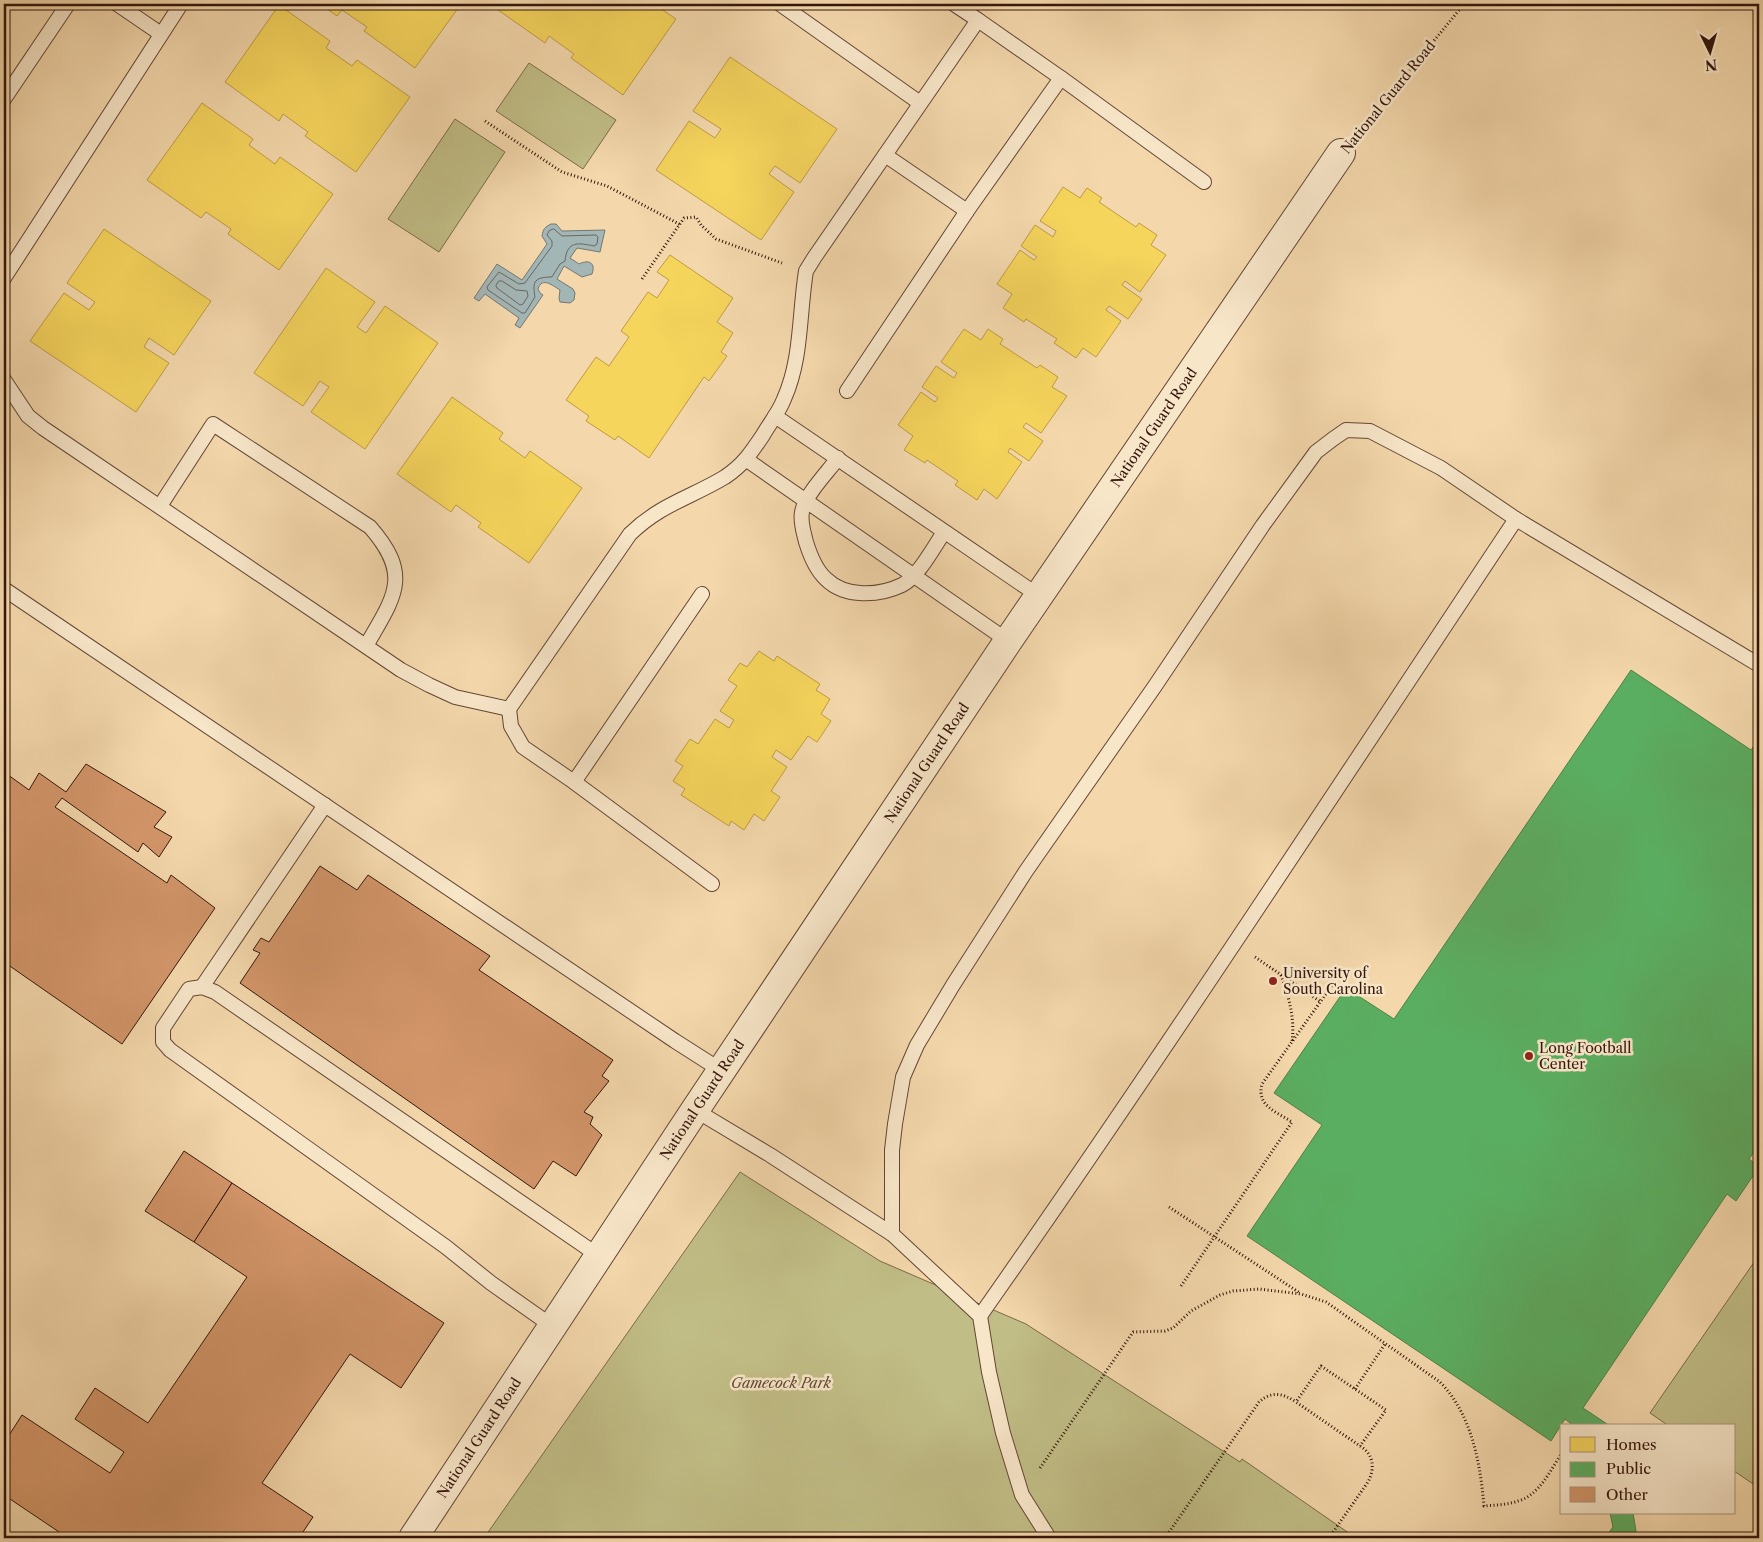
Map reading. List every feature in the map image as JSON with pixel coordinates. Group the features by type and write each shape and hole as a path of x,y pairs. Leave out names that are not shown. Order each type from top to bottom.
{"street":[{"name":"National Guard Road","path":"413,1538 695,1110 1008,642 1342,153"}],"lane":[{"path":"4,99 68,4"},
{"path":"117,4 161,34"},
{"path":"4,278 180,4"},
{"path":"780,4 920,103"},
{"path":"954,4 1204,182"},
{"path":"712,884 574,782 523,747 511,726 509,709 630,534 652,514 723,478 747,460 776,416 784,400 794,367 806,271 978,20"},
{"path":"847,391 968,210 1060,78"},
{"path":"885,155 968,210"},
{"path":"4,380 28,416 43,428 366,646 429,685 455,697 509,709"},
{"path":"776,416 1039,596"},
{"path":"160,506 213,424 370,527 392,558 396,574 394,592 389,606 366,646"},
{"path":"892,1234 892,1150 895,1124 903,1077 917,1045 1026,871 1155,686 1263,525 1316,452 1346,430 1370,431 1440,468 1516,519 1759,665"},
{"path":"838,458 806,501 802,513 802,529 808,549 818,570 826,580 845,590 876,593 904,584 913,576 944,532"},
{"path":"747,460 1008,642"},
{"path":"980,1316 1062,1198 1516,519"},
{"path":"4,589 722,1071"},
{"path":"574,782 702,594"},
{"path":"202,987 325,805"},
{"path":"552,1326 170,1050 163,1042 163,1028 189,989 202,987 215,992 599,1256"},
{"path":"695,1110 770,1155 892,1234 980,1316 989,1372 1003,1433 1022,1495 1049,1538"}],"path":[{"name":"National Guard Road","path":"1342,153 1464,4"},
{"path":"485,121 562,172 607,186 681,225"},
{"path":"642,279 684,218 696,217 701,225 716,239 806,271"},
{"path":"1234,942 1321,1002"},
{"path":"1281,975 1292,1011 1292,1043"},
{"path":"1181,1286 1292,1122 1266,1104 1260,1095 1262,1084 1333,984"},
{"path":"1169,1207 1302,1294"},
{"path":"1022,1495 1133,1332 1165,1331 1173,1328 1191,1311 1220,1295 1233,1291 1259,1289 1302,1294 1326,1302 1440,1382 1458,1403 1466,1419 1478,1462 1484,1506 1518,1502 1534,1493 1560,1456"},
{"path":"1355,1389 1385,1344"},
{"path":"1296,1402 1321,1366 1386,1410 1360,1446"},
{"path":"1165,1538 1259,1402 1276,1394 1288,1396 1365,1449 1372,1460 1372,1474 1329,1538"}],"green space":[{"path":"529,63 616,120 583,169 496,111"},
{"path":"455,119 505,152 439,252 388,219"},
{"name":"Gamecock Park","path":"740,1172 880,1261 1026,1324 1240,1462 1242,1459 1356,1538 484,1538"},
{"path":"1759,1255 1759,1488 1736,1472 1736,1424 1666,1424 1650,1413"}],"water":[{"path":"551,224 556,224 562,231 605,230 600,252 577,248 570,258 579,264 591,263 593,267 592,274 582,277 564,266 557,279 573,289 575,293 574,300 570,303 560,302 560,290 548,283 542,283 538,289 543,295 520,328 515,325 519,318 485,294 479,301 474,298 497,264 522,280 547,244 542,234 545,228"}],"building: Homes":[{"path":"320,4 461,4 415,68 364,31 367,27 342,10 337,16"},
{"path":"492,4 654,4 676,19 623,95 571,58 574,54 549,36 545,43"},
{"path":"279,5 330,41 326,48 352,66 357,60 410,97 356,172 305,136 308,132 283,114 279,121 225,82"},
{"path":"730,57 837,129 800,183 775,166 769,174 794,192 761,240 656,170 689,121 715,138 721,129 693,111"},
{"path":"202,103 253,139 249,145 275,164 280,157 333,194 279,270 228,234 231,229 206,212 201,218 147,180"},
{"path":"1063,187 1080,198 1087,188 1102,198 1099,202 1136,227 1139,223 1157,235 1151,245 1166,255 1140,292 1125,281 1122,285 1142,299 1128,319 1109,306 1106,310 1121,321 1096,357 1083,348 1076,358 1054,343 1057,339 1026,319 1024,322 1003,308 1012,294 997,284 1020,250 1034,260 1037,257 1021,246 1035,225 1053,237 1056,231 1040,221"},
{"path":"104,229 211,301 174,355 149,338 144,347 169,363 136,412 30,341 64,293 89,310 95,302 67,283"},
{"path":"670,255 733,298 717,322 733,333 721,352 727,356 709,381 704,377 649,458 618,436 615,440 586,421 589,416 566,400 596,357 609,366 629,337 621,331 648,292 657,298 669,280 657,272"},
{"path":"326,268 375,302 357,327 366,333 385,306 438,343 365,449 311,412 329,387 320,381 303,406 254,373"},
{"path":"964,329 981,340 988,329 1003,339 1000,344 1037,368 1040,365 1058,377 1052,387 1067,396 1041,433 1026,423 1023,427 1043,441 1029,461 1010,448 1008,452 1022,462 997,499 984,489 977,500 955,485 958,481 927,460 925,463 904,450 913,436 898,425 921,392 935,402 938,398 922,387 936,366 954,378 957,373 941,362"},
{"path":"452,397 503,433 499,439 525,458 530,451 582,488 529,563 478,527 481,523 456,505 451,512 397,474"},
{"path":"759,651 774,661 777,656 820,684 816,690 830,699 821,714 831,721 817,742 808,736 791,760 776,750 772,757 787,767 771,791 780,797 764,821 754,814 744,830 731,821 729,826 681,795 685,789 673,781 683,766 675,761 690,739 698,744 715,719 729,728 734,720 720,711 737,686 728,680 740,663 747,667"}],"building: Public":[{"name":"Long Football Center","path":"1631,670 1751,750 1759,739 1759,1145 1749,1159 1759,1167 1736,1201 1727,1194 1583,1408 1607,1424 1571,1424 1565,1419 1560,1424 1551,1441 1247,1236 1322,1125 1274,1093 1346,988 1394,1019"},
{"path":"1610,1514 1633,1514 1636,1531 1631,1538 1605,1538 1613,1527"}],"building: Other":[{"path":"86,764 166,812 154,827 172,837 159,857 143,843 138,852 62,798 55,807 167,883 171,875 215,908 122,1044 4,962 4,772 29,790 39,773 66,792"},
{"path":"320,866 357,890 368,875 490,956 479,970 613,1060 602,1076 609,1081 584,1112 593,1117 590,1124 602,1135 576,1176 553,1161 534,1189 240,983 260,953 253,950 261,938 269,942"},
{"path":"184,1151 232,1183 194,1242 145,1211"},
{"path":"232,1183 444,1323 401,1388 350,1354 262,1483 313,1517 299,1538 68,1538 4,1495 4,1443 22,1415 110,1473 124,1452 75,1419 95,1388 148,1423 247,1277 194,1242"}],"place":[{"name":"University of South Carolina","path":"1273,981"},
{"name":"Long Football Center","path":"1529,1056"}]}
